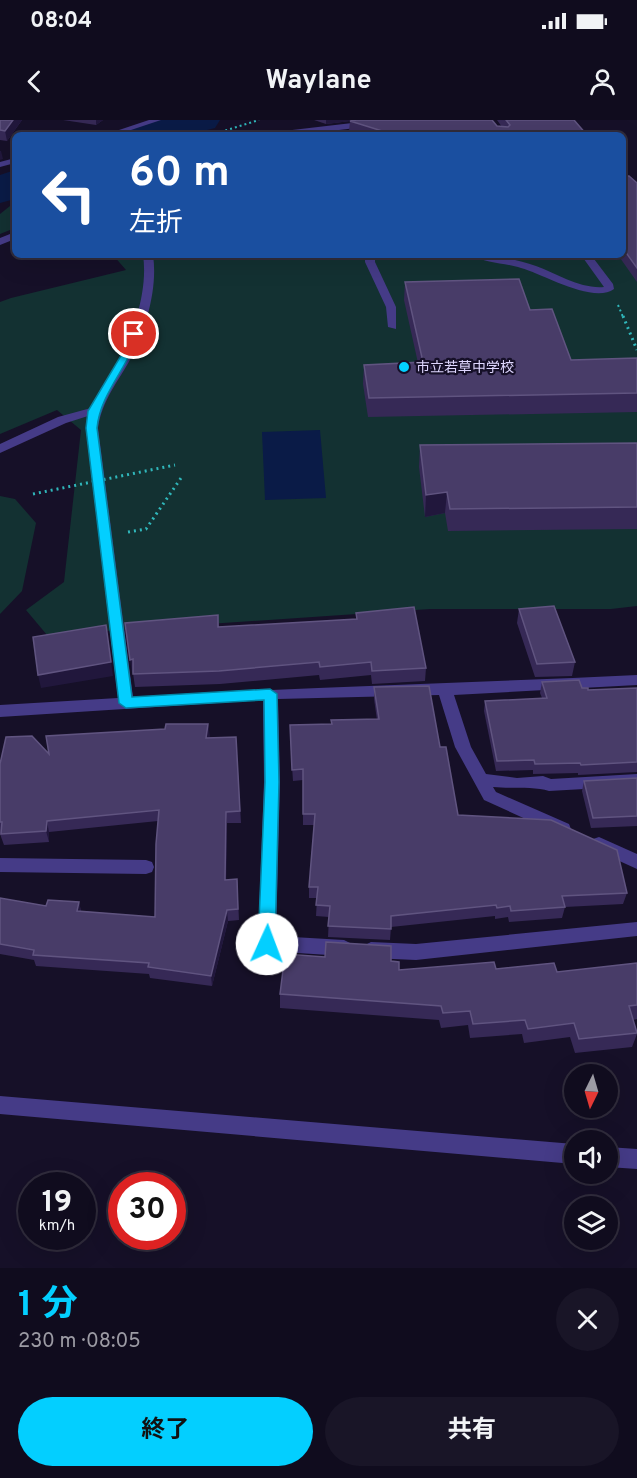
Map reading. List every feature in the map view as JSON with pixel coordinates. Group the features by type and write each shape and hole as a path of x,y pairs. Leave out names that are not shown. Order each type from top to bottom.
{"street":[{"path":"299,132 399,120"},
{"path":"126,703 92,428 93,411 127,354 147,295 148,258"},
{"path":"0,449 62,420 93,411"},
{"path":"0,711 270,694 446,690 637,680"},
{"path":"446,690 463,747 490,796 637,862"},
{"path":"270,694 272,782 267,944 416,952 637,930"},
{"path":"482,780 517,784 543,782 549,785 637,780"},
{"path":"0,865 146,867"},
{"path":"0,1106 564,1153"},
{"path":"618,1158 637,1160"}],"lane":[{"path":"118,132 157,120"},
{"path":"370,258 391,307 393,327"},
{"path":"490,258 531,267 585,289 609,290 608,284 588,258"}],"path":[{"path":"221,132 259,120"},
{"path":"616,300 637,350"},
{"path":"33,494 175,465"},
{"path":"146,529 181,478"}],"green space":[{"path":"12,204 12,229 0,234 0,214"},
{"name":"市立若草中学校","path":"637,228 637,606 611,609 430,609 47,635 26,610 64,582 81,430 57,410 0,434 0,302 126,270 116,258 626,258 626,248"},
{"path":"0,496 15,499 36,523 22,591 0,614"}],"water":[{"path":"320,430 326,498 265,500 262,432"}],"building":[{"path":"0,120 13,120 5,131 0,130"},
{"path":"492,120 497,126 508,127 510,125 506,120 574,120 584,132 385,132 350,121"},
{"path":"626,176 637,183 637,268 626,253"},
{"path":"519,279 530,310 552,309 571,360 637,358 637,393 369,398 364,365 423,362 405,282"},
{"path":"637,443 637,507 450,509 447,492 426,495 420,445"},
{"path":"554,606 575,662 537,664 519,609"},
{"path":"414,607 426,668 372,671 371,662 320,667 319,662 219,671 133,674 133,659 130,660 125,623 218,615 218,627 357,619 356,613"},
{"path":"106,625 111,662 38,675 33,637"},
{"path":"579,680 582,688 588,688 588,690 637,688 637,762 581,765 580,763 535,764 534,760 497,761 485,701 547,698 542,682"},
{"path":"429,686 440,747 446,747 458,815 551,820 617,850 627,893 562,896 565,907 511,911 510,906 497,908 496,905 391,916 391,929 328,926 330,906 316,905 318,887 309,887 315,814 303,814 303,769 292,770 290,725 332,724 331,720 379,719 374,687"},
{"path":"166,724 208,724 206,738 236,737 240,811 226,812 225,880 237,879 238,909 227,910 211,976 148,967 149,963 33,955 34,950 0,944 0,898 46,906 48,900 79,902 77,911 155,917 159,810 47,821 46,831 1,834 0,764 6,737 32,736 49,754 46,736 165,729"},
{"path":"637,778 637,816 593,818 584,781"},
{"path":"326,942 391,946 391,961 399,962 399,970 494,962 496,969 554,963 557,972 637,963 637,1005 629,1006 637,1033 579,1039 574,1023 528,1029 525,1020 473,1024 470,1011 443,1013 441,1006 280,994 285,954 325,957"}],"waterway":[{"path":"156,132 202,120"},
{"path":"0,191 12,184"}],"place":[{"name":"市立若草中学校","path":"404,367"}],"route":[{"path":"134,334 127,354 93,411 92,428 126,703 270,694 272,782 267,944"}]}
